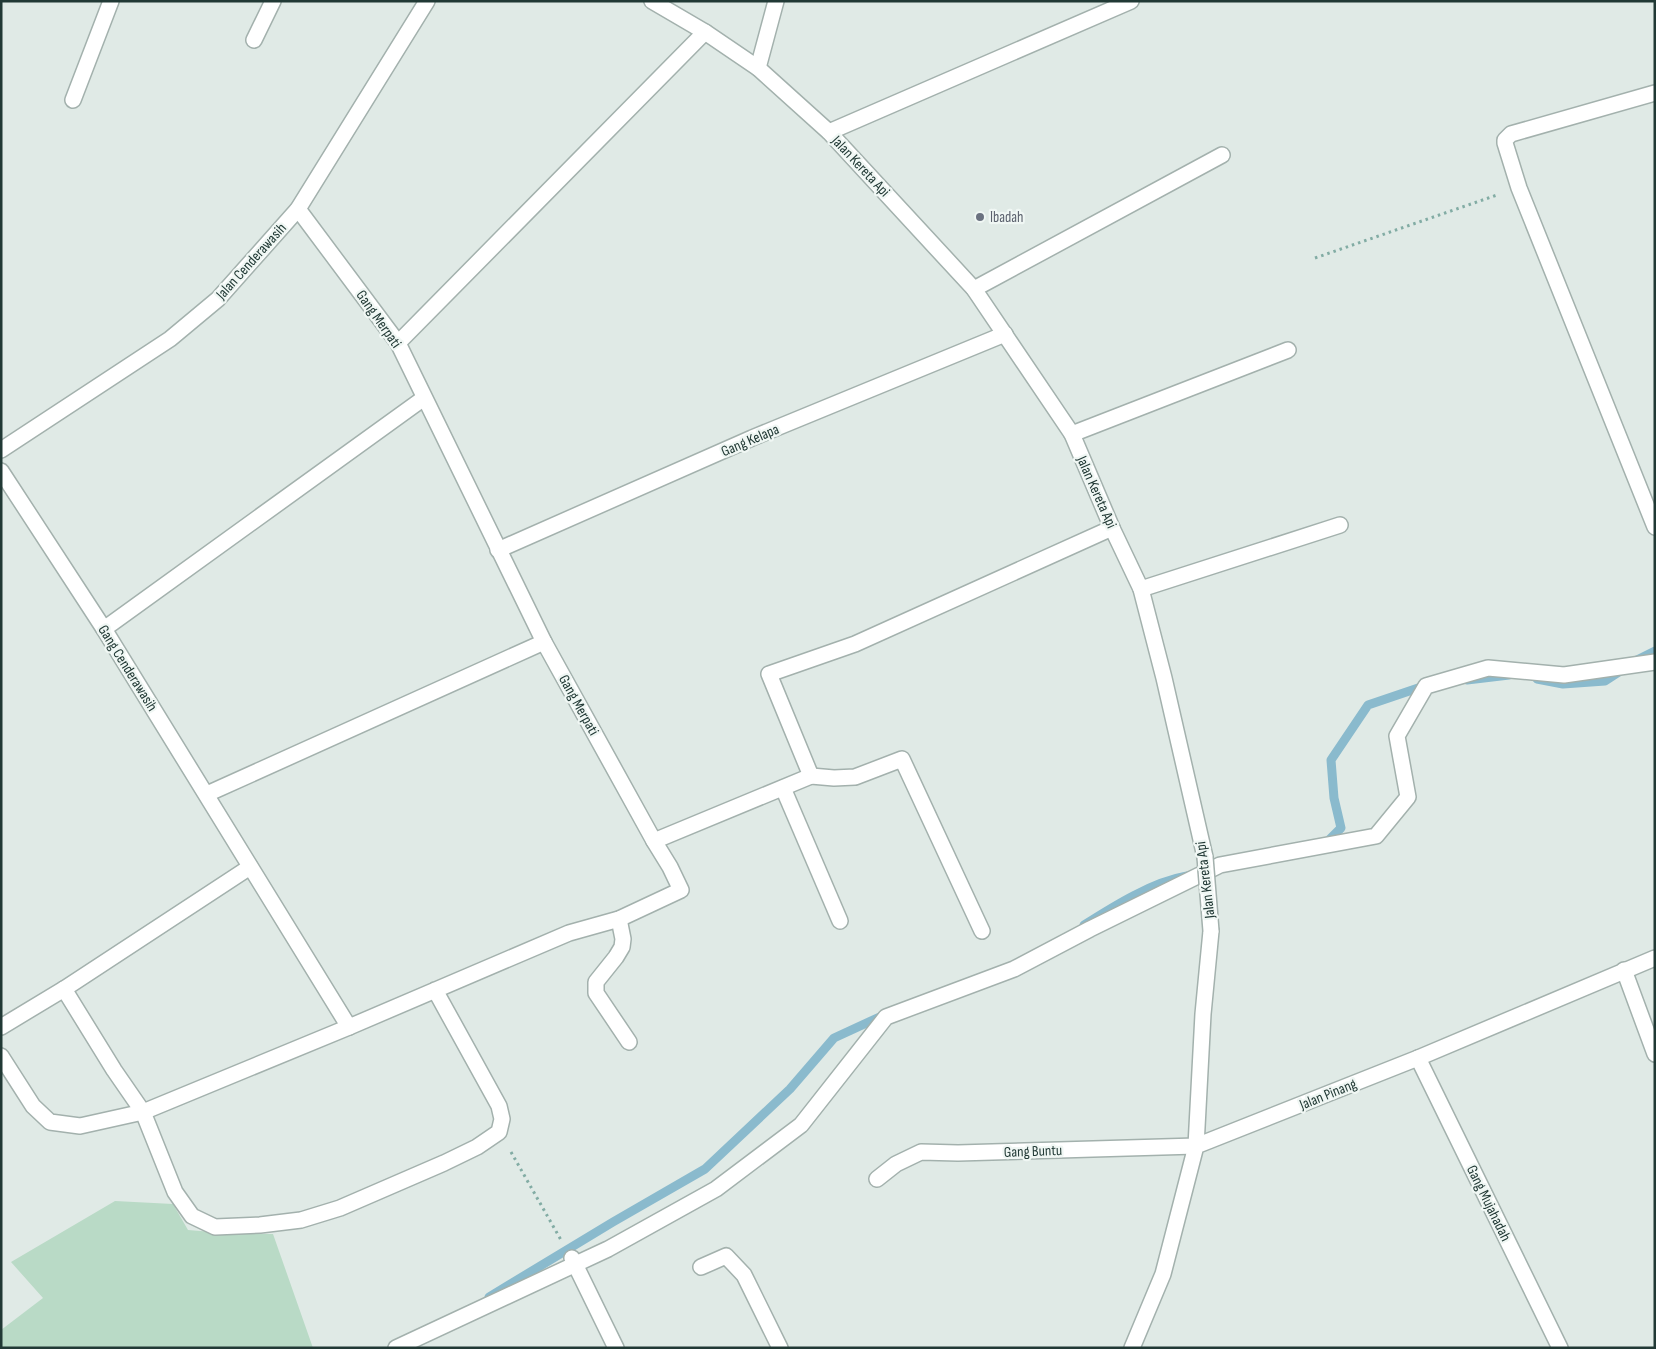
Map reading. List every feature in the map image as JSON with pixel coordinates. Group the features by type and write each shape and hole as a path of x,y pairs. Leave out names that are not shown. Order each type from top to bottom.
{"street":[{"path":"73,100 111,1"},
{"path":"254,40 273,1"},
{"name":"Jalan Cenderawasih","path":"1,450 170,339 218,298 298,209 427,1"},
{"name":"Jalan Kereta Api","path":"652,1 705,32 758,68 830,132 974,289 1072,434 1112,528 1141,589 1164,678 1205,857 1211,931 1202,1014 1196,1146"},
{"path":"758,68 776,1"},
{"path":"830,132 1132,1"},
{"path":"398,343 705,32"},
{"path":"1655,93 1511,134 1505,140 1506,149 1519,188 1655,527"},
{"path":"974,289 1222,154"},
{"name":"Gang Merpati","path":"1,1056 33,1106 50,1122 80,1126 142,1112 349,1027 569,933 619,919 681,890 544,642 398,343 298,209"},
{"name":"Gang Kelapa","path":"498,550 752,438 1005,334"},
{"path":"1072,434 1288,350"},
{"path":"104,629 424,398"},
{"name":"Gang Cenderawasih","path":"1,471 104,629 349,1027"},
{"path":"1141,589 1340,526"},
{"path":"811,776 769,674 855,644 1112,528"},
{"path":"207,794 544,642"},
{"path":"396,1348 573,1261 608,1249 716,1190 801,1125 886,1017 1014,970 1090,929 1220,865 1376,836 1408,797 1398,736 1426,686 1488,668 1564,674 1655,662"},
{"path":"654,841 811,776 855,777 902,759 982,931"},
{"path":"783,788 840,921"},
{"path":"1,1027 64,989 250,867"},
{"path":"619,919 623,938 622,947 596,982 596,992 629,1042"},
{"name":"Jalan Pinang","path":"1196,1146 1418,1058 1655,958"},
{"path":"1624,970 1655,1054"},
{"path":"64,989 142,1112 175,1192 192,1216 215,1227 260,1225 301,1220 340,1208 444,1163 476,1147 499,1132 502,1119 499,1106 435,990"},
{"name":"Gang Mujahadah","path":"1418,1058 1560,1348"},
{"path":"1132,1348 1162,1274 1196,1146"},
{"name":"Gang Buntu","path":"878,1179 896,1164 921,1152 958,1153 1196,1146"},
{"path":"701,1267 726,1256 744,1275 780,1348"},
{"path":"573,1261 616,1348"}],"path":[{"path":"1316,258 1519,188"},
{"path":"499,1132 557,1233"}],"green space":[{"path":"115,1201 173,1204 188,1230 237,1234 273,1234 313,1348 1,1348 1,1330 43,1298 11,1262"}],"waterway":[{"path":"1635,661 1655,651"},
{"path":"1537,679 1563,684 1605,681 1622,670"},
{"path":"1467,680 1509,675"},
{"path":"1324,845 1341,828 1334,798 1331,760 1368,705 1427,685"},
{"path":"1084,925 1147,889 1187,876"},
{"path":"489,1297 705,1169 790,1089 834,1038 884,1015"}],"place":[{"name":"Ibadah","path":"980,217"}]}
